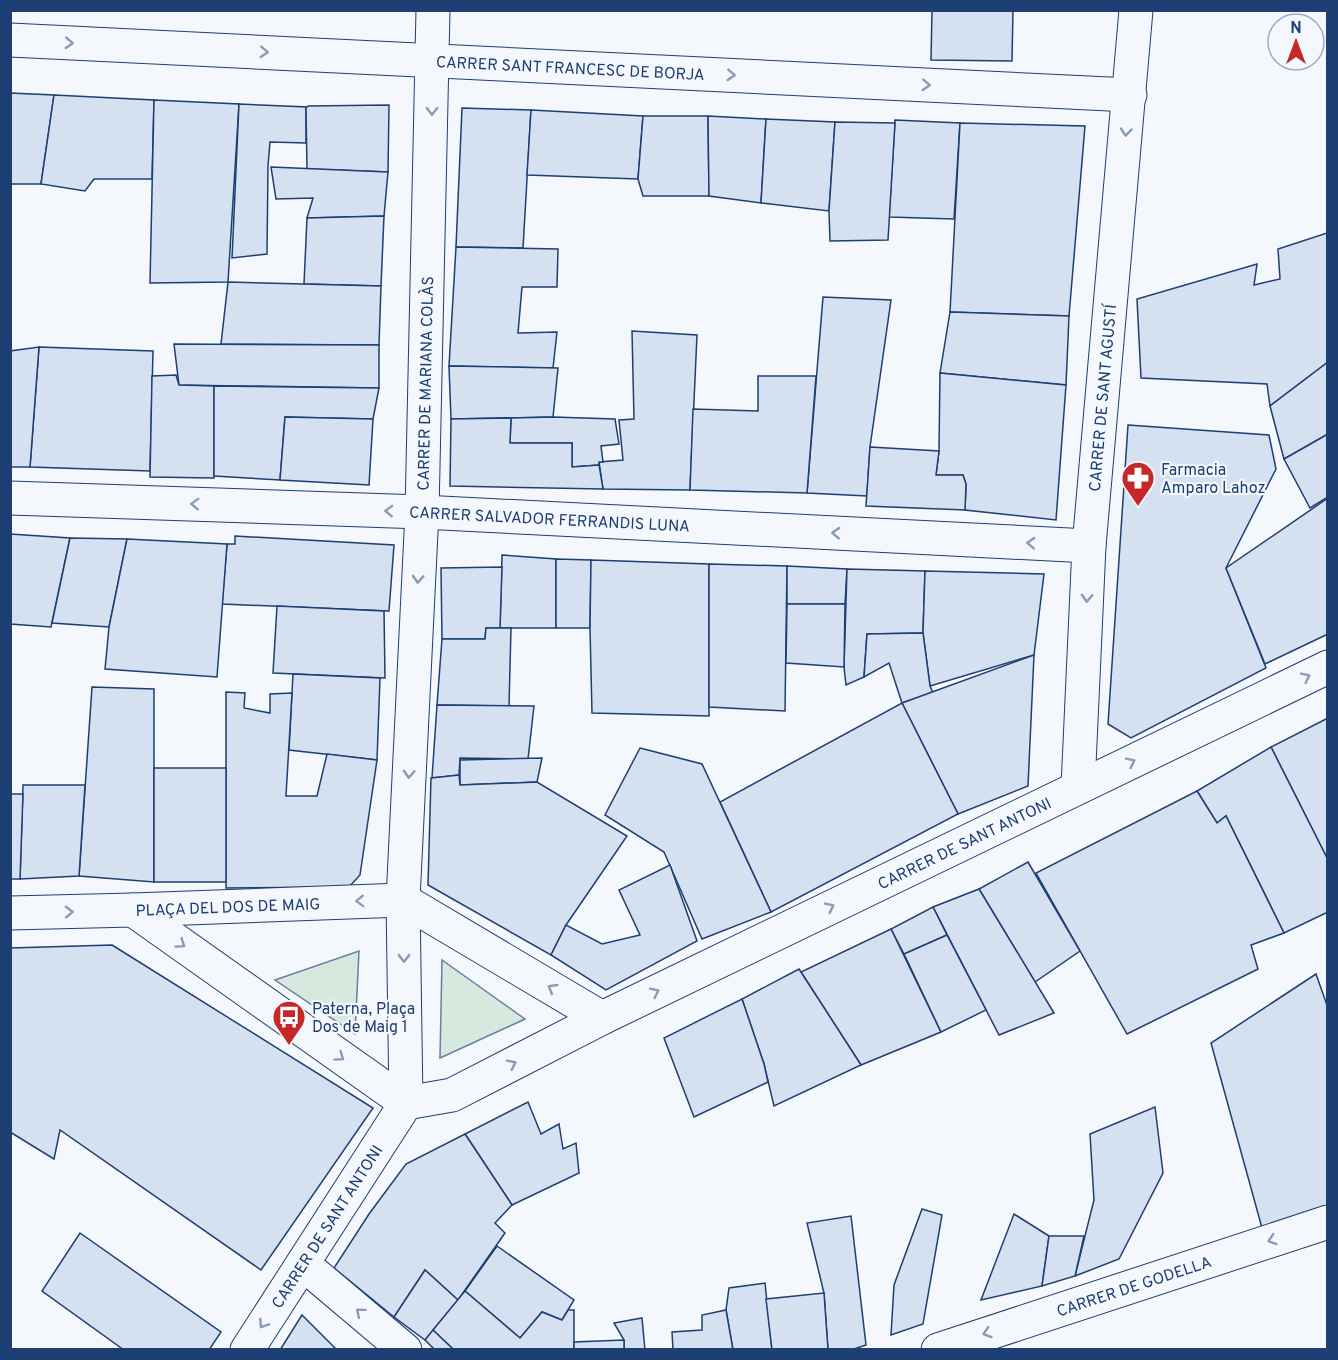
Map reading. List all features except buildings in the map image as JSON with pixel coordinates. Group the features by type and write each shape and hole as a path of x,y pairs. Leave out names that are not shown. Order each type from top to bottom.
{"street":[{"name":"CARRER DE MARIANA COLÀS","path":"403,900 422,512 433,10"},
{"name":"CARRER DE SANT AGUSTÍ","path":"1078,787 1089,546 1136,10"},
{"name":"CARRER SANT FRANCESC DE BORJA","path":"10,40 1130,94"},
{"name":"CARRER SALVADOR FERRANDIS LUNA","path":"10,498 422,512 1089,546"},
{"name":"CARRER DE SANT ANTONI","path":"602,1018 1328,667"},
{"name":"PLAÇA DEL DOS DE MAIG","path":"133,910 403,900"},
{"path":"403,900 602,1018"},
{"path":"403,900 406,1103 452,1095 602,1018"},
{"name":"PLAÇA DEL DOS DE MAIG","path":"133,910 406,1103"},
{"path":"10,913 133,910"},
{"name":"CARRER DE SANT ANTONI","path":"247,1350 406,1103"},
{"name":"CARRER DE GODELLA","path":"938,1350 1026,1335 1328,1222"},
{"path":"303,1264 405,1350"}],"shaded area":[{"path":"359,951 355,1034 275,980"},
{"path":"442,960 525,1019 440,1058"}],"place":[{"name":"Farmacia Amparo Lahoz","path":"1138,507"},
{"name":"Paterna, Plaça Dos de Maig 1","path":"289,1046"}]}
